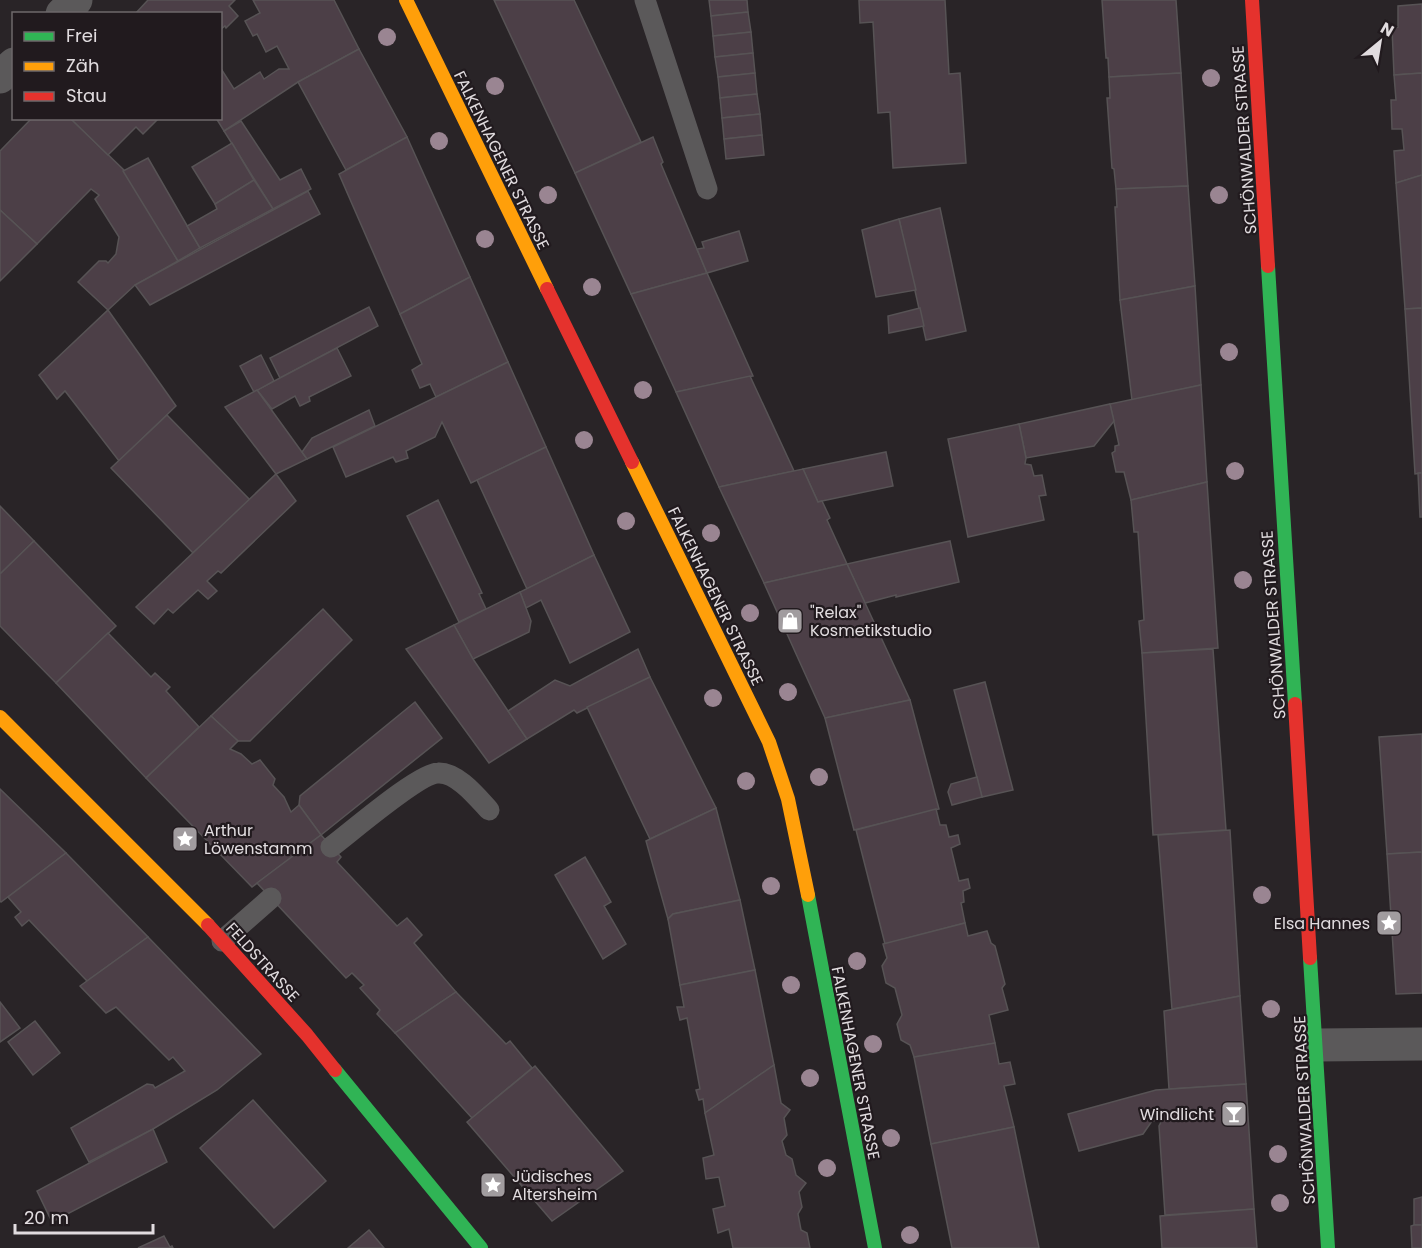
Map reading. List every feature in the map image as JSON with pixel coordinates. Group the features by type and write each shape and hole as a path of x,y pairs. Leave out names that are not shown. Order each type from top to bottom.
{"street":[{"path":"64,12 76,0"},
{"name":"SCHÖNWALDER STRASSE","path":"1251,0 1328,1248"},
{"name":"FALKENHAGENER STRASSE","path":"408,1 769,742 788,799 796,832 875,1248"},
{"path":"0,78 12,66"},
{"name":"FELDSTRASSE","path":"0,717 222,941 307,1035 481,1248"},
{"path":"1317,1045 1422,1044"}],"lane":[{"path":"645,0 707,189"},
{"path":"331,846 419,780 437,773 455,778 489,810"},
{"path":"222,941 271,898"}],"building":[{"path":"148,0 235,0 229,6 238,16 226,28 225,26 222,28 222,12 137,12"},
{"path":"253,0 334,0 359,49 298,82 224,131 217,120 222,120 222,70 234,89 260,72 264,79 279,69 289,69 277,46 266,52 257,34 253,36 245,21 260,13"},
{"path":"494,0 574,0 641,142 575,173"},
{"path":"709,0 747,0 748,12 711,16"},
{"path":"859,0 945,0 949,74 960,73 966,163 893,168 890,112 878,113 873,22 860,23"},
{"path":"1102,0 1176,0 1181,73 1109,77"},
{"path":"1422,4 1422,73 1394,75 1392,28 1398,27 1398,6"},
{"path":"748,12 751,32 713,36 711,16"},
{"path":"751,32 753,53 715,57 713,36"},
{"path":"359,49 407,137 346,170 298,82"},
{"path":"753,53 755,73 718,77 715,57"},
{"path":"755,73 757,94 720,98 718,77"},
{"path":"1181,73 1188,186 1116,189 1112,168 1107,98 1110,98 1109,77"},
{"path":"1422,73 1422,175 1396,183 1394,151 1404,150 1402,129 1392,129 1391,100 1396,100 1394,75"},
{"path":"757,94 760,114 722,118 720,98"},
{"path":"760,114 762,135 724,139 722,118"},
{"path":"30,120 72,120 127,173 178,261 135,285 108,310 78,282 99,261 108,263 116,254 119,237 95,199 99,195 91,189 37,244 0,210 0,151"},
{"path":"72,120 157,120 143,134 136,127 108,155"},
{"path":"241,121 280,180 301,169 311,189 273,209 224,131"},
{"path":"762,135 764,155 726,159 724,139"},
{"path":"407,137 470,277 400,314 339,174"},
{"path":"653,137 663,162 661,164 707,273 631,294 575,173"},
{"path":"232,143 254,180 215,204 192,167"},
{"path":"148,158 200,248 178,261 123,171"},
{"path":"1422,175 1422,308 1405,309 1396,183"},
{"path":"254,180 273,209 200,248 187,226 217,209 215,204"},
{"path":"1188,186 1195,286 1120,300 1116,189"},
{"path":"308,191 320,214 150,305 135,285"},
{"path":"940,208 966,331 926,340 899,219"},
{"path":"0,210 37,244 0,281"},
{"path":"899,219 916,290 876,297 862,230"},
{"path":"739,231 748,261 707,273 697,249 704,248 702,242"},
{"path":"707,273 753,376 676,392 631,294"},
{"path":"470,277 508,362 436,397 430,384 420,388 412,370 422,364 400,314"},
{"path":"1195,286 1201,385 1132,400 1120,300"},
{"path":"369,307 378,326 280,378 270,358"},
{"path":"920,308 924,326 889,333 888,316"},
{"path":"1422,308 1422,473 1415,474 1405,309"},
{"path":"108,310 176,406 119,461 65,391 57,399 39,375"},
{"path":"337,348 351,376 309,397 310,401 300,406 295,396 272,409 257,390"},
{"path":"261,355 274,381 254,392 240,366"},
{"path":"508,362 546,447 471,483 442,422 435,437 406,451 408,458 396,462 393,457 346,477 333,447"},
{"path":"750,376 794,471 719,487 676,392"},
{"path":"1201,385 1207,482 1131,500 1124,472 1116,472 1112,453 1115,451 1115,446 1119,445 1110,404"},
{"path":"257,390 307,459 276,474 225,407"},
{"path":"1110,404 1114,421 1094,446 1026,458 1019,424"},
{"path":"369,410 375,426 307,459 302,452 312,438"},
{"path":"167,415 250,500 193,553 111,468"},
{"path":"1019,424 1026,458 1025,464 1031,465 1034,476 1042,475 1046,495 1039,496 1044,520 968,537 948,439"},
{"path":"546,447 594,555 527,589 477,480"},
{"path":"886,452 893,486 818,502 803,469"},
{"path":"803,469 818,502 822,501 830,518 827,520 847,564 764,583 719,487"},
{"path":"1418,473 1422,473 1422,517 1420,517"},
{"path":"276,474 296,501 221,573 218,571 207,581 217,591 208,599 198,590 173,613 168,609 154,624 136,607"},
{"path":"1207,482 1218,648 1142,653 1139,621 1144,620 1138,532 1134,532 1131,500"},
{"path":"438,500 482,593 479,594 486,609 459,622 407,516"},
{"path":"0,506 34,541 0,574"},
{"path":"34,541 116,626 56,683 0,626 0,574"},
{"path":"950,541 959,582 896,597 896,595 865,603 847,564"},
{"path":"594,555 630,632 570,663 541,600 526,608 520,592"},
{"path":"847,564 910,700 825,718 764,583"},
{"path":"520,592 531,621 529,632 473,659 454,625"},
{"path":"323,609 352,640 250,741 238,741 211,716"},
{"path":"454,625 473,659 527,739 489,763 406,649"},
{"path":"108,633 151,677 155,673 170,687 166,691 199,727 146,778 56,683"},
{"path":"638,649 650,677 577,713 574,710 527,739 508,711 555,680 570,686"},
{"path":"1213,649 1226,830 1153,835 1142,653"},
{"path":"650,677 716,808 650,839 587,707"},
{"path":"985,682 1013,790 982,797 954,690"},
{"path":"910,700 939,809 854,830 825,718"},
{"path":"415,702 442,738 321,835 299,805 300,796"},
{"path":"211,716 238,741 230,749 241,754 252,764 260,760 275,779 273,785 284,797 291,812 299,805 321,835 252,887 146,778"},
{"path":"1422,734 1422,852 1387,854 1379,737"},
{"path":"977,777 982,797 952,805 948,792 951,784"},
{"path":"0,789 66,853 1,902 0,901"},
{"path":"716,808 740,900 673,914 668,919 646,841"},
{"path":"936,809 940,825 946,825 949,837 958,835 960,844 951,848 959,881 968,879 970,888 963,891 964,902 961,903 965,923 885,944 856,830"},
{"path":"1230,830 1240,996 1172,1009 1158,835"},
{"path":"321,835 341,857 337,862 397,926 407,918 422,935 414,943 456,992 395,1033 377,1014 380,1010 360,988 364,985 352,973 346,978 257,883"},
{"path":"1422,852 1422,993 1396,994 1387,854"},
{"path":"66,853 148,937 87,981 29,920 22,926 15,917 21,912 8,897"},
{"path":"585,857 611,902 604,906 626,944 603,959 555,875"},
{"path":"740,900 755,970 680,985 668,919 673,914"},
{"path":"965,923 968,936 987,931 991,943 995,946 1005,984 1002,988 1008,1010 989,1015 995,1043 914,1057 910,1045 901,1040 897,1024 902,1015 895,988 886,983 882,966 887,958 883,944"},
{"path":"148,937 261,1054 217,1090 153,1129 89,1162 71,1128 147,1084 155,1088 185,1071 173,1057 169,1060 116,1007 106,1013 80,986"},
{"path":"755,970 774,1065 705,1113 703,1099 699,1100 696,1090 700,1089 687,1018 680,1020 677,1007 684,1007 680,985"},
{"path":"456,992 506,1044 510,1041 532,1068 472,1118 395,1033"},
{"path":"1240,996 1246,1084 1169,1089 1164,1011"},
{"path":"0,1002 20,1028 0,1042"},
{"path":"35,1021 60,1053 33,1075 8,1042"},
{"path":"995,1043 999,1064 1010,1062 1015,1084 1004,1086 1014,1127 931,1144 914,1057"},
{"path":"774,1065 781,1103 790,1110 784,1118 787,1135 782,1141 786,1155 792,1159 796,1175 806,1183 799,1192 802,1207 798,1214 801,1230 807,1233 810,1248 733,1248 729,1229 718,1233 713,1209 725,1206 719,1177 706,1179 703,1158 714,1155 705,1113"},
{"path":"535,1066 623,1171 552,1221 467,1122"},
{"path":"1246,1084 1254,1209 1165,1215 1159,1126 1162,1120 1152,1121 1143,1134 1079,1151 1068,1114 1156,1090"},
{"path":"253,1100 326,1181 274,1228 200,1148"},
{"path":"1014,1127 1039,1248 952,1248 931,1144"},
{"path":"153,1129 167,1162 52,1222 37,1191"},
{"path":"1422,1197 1422,1225 1414,1225 1414,1199"},
{"path":"1254,1209 1257,1248 1162,1248 1160,1216"},
{"path":"1422,1225 1422,1248 1412,1248 1411,1226"},
{"path":"369,1230 384,1248 348,1248"},
{"path":"164,1236 173,1248 138,1248"}],"traffic: fast":[{"path":"1268,266 1295,704"},
{"path":"808,895 875,1248"},
{"path":"1310,958 1328,1248"},
{"path":"335,1070 481,1248"}],"traffic: slow":[{"path":"406,0 547,289"},
{"path":"632,462 769,742 788,799 808,895"},
{"path":"0,717 208,925"}],"traffic: jam":[{"path":"1252,0 1268,266"},
{"path":"547,289 632,462"},
{"path":"1295,704 1310,958"},
{"path":"208,925 307,1035 335,1070"}],"place":[{"name":"\"Relax\" Kosmetikstudio","path":"790,621"},
{"name":"Arthur Löwenstamm","path":"185,839"},
{"name":"Elsa Hannes","path":"1389,923"},
{"name":"Windlicht","path":"1234,1114"},
{"name":"Jüdisches Altersheim","path":"493,1185"}]}
